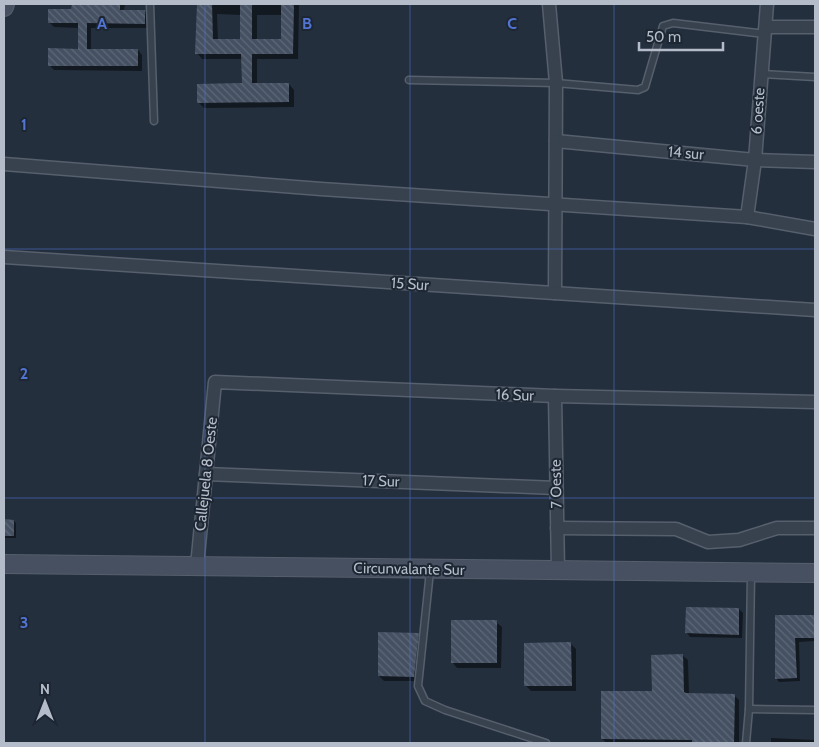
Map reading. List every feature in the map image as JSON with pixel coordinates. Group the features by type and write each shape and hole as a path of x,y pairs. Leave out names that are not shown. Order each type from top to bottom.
{"main road":[{"name":"Circunvalante Sur","path":"4,564 815,573"}],"street":[{"path":"549,4 556,83 555,293"},
{"name":"6 oeste","path":"747,217 755,160 767,4"},
{"path":"765,30 815,28"},
{"name":"14 sur","path":"556,141 755,160 815,162"},
{"path":"4,164 321,189 747,217 815,229"},
{"name":"15 Sur","path":"4,257 815,310"},
{"name":"16 Sur","path":"215,382 555,396 815,402"},
{"name":"Callejuela 8 Oeste","path":"197,566 215,382"},
{"name":"7 Oeste","path":"555,396 558,571"},
{"name":"17 Sur","path":"206,474 556,488"},
{"path":"557,528 676,529 708,542 739,540 777,528 815,528"}],"lane":[{"path":"150,4 154,121"},
{"path":"409,80 556,83 638,90 646,87 660,30 663,26 674,23 765,30"},
{"path":"761,74 815,77"},
{"path":"430,569 418,686 425,701 445,710 546,743"},
{"path":"746,743 749,709 751,572"},
{"path":"749,709 815,710"}],"building":[{"path":"72,4 120,4 120,10 145,10 145,24 87,23 87,49 138,49 138,66 48,66 48,48 78,49 78,23 48,23 48,9 71,9"},
{"path":"197,4 212,4 213,39 240,39 240,4 252,4 252,39 281,39 281,4 294,4 293,54 252,54 252,83 289,83 289,102 197,103 197,84 242,83 241,54 195,54"},
{"path":"4,519 14,520 14,536 4,536"},
{"path":"686,607 739,608 739,635 685,633"},
{"path":"775,615 815,615 815,638 795,638 797,678 775,679"},
{"path":"451,620 497,620 497,663 451,663"},
{"path":"378,632 419,633 414,677 378,676"},
{"path":"571,642 572,686 524,686 524,643"},
{"path":"683,654 684,692 735,694 734,743 692,743 692,740 601,739 601,691 652,691 651,655"}]}
